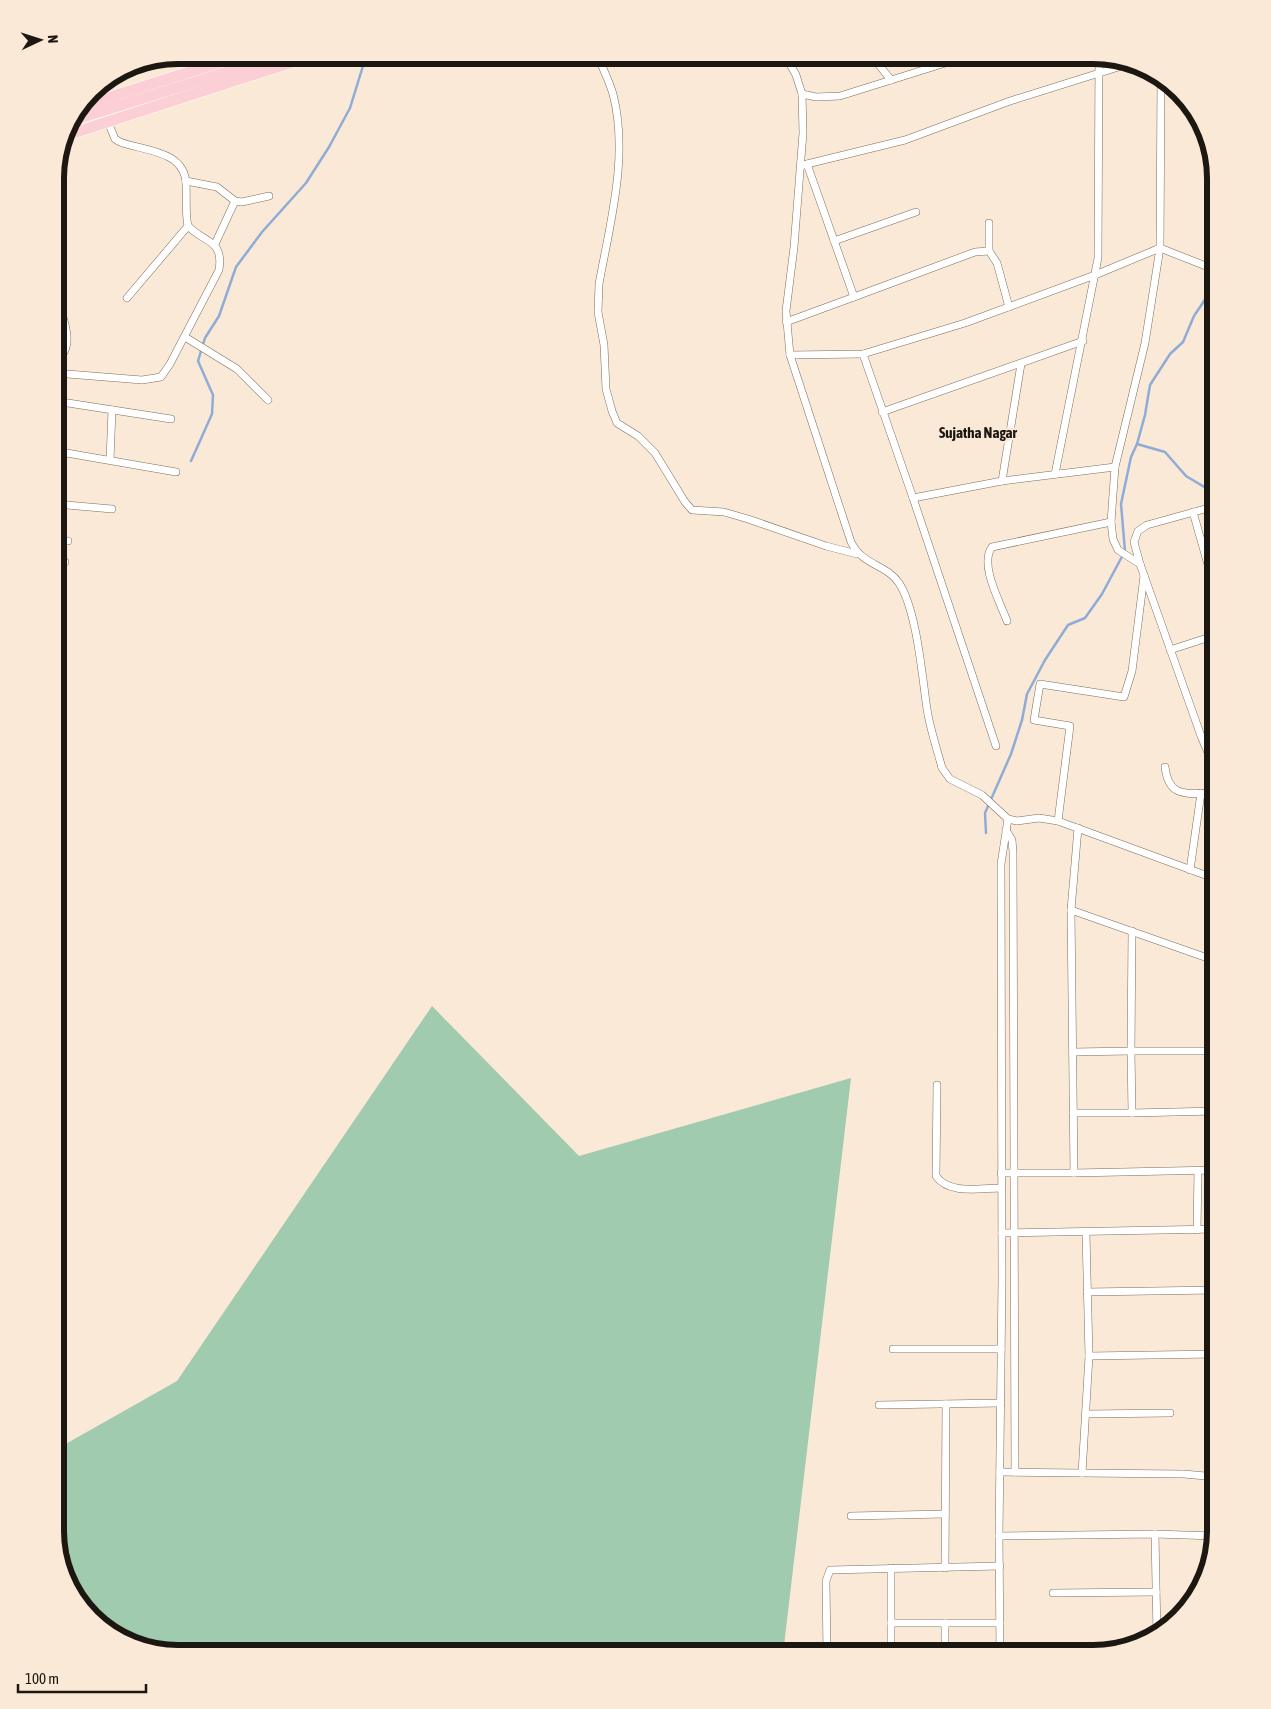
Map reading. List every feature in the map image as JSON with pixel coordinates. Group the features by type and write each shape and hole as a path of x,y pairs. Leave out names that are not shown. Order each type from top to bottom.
{"main road":[{"path":"92,103 215,64"},
{"path":"82,116 253,64"},
{"path":"72,133 286,64"}],"street":[{"path":"601,64 613,95 619,151 619,173 599,284 598,302 604,345 606,389 617,423 638,436 655,453 684,502 692,510 724,512 748,518 826,546 857,554 894,577 903,592 922,665 928,711 942,768 950,779 982,795 985,800 995,806 1008,819 1017,821 1039,818 1058,821 1207,876"},
{"path":"790,64 796,75 802,94 804,165 786,322 790,355 851,542 857,554"},
{"path":"878,64 891,80"},
{"path":"802,94 816,97 840,96 943,64"},
{"path":"1055,474 1095,275 1099,235 1099,64"},
{"path":"804,165 905,140 1010,101 1119,67"},
{"path":"1140,564 1127,558 1118,550 1113,540 1111,522 1115,467 1145,343 1160,248 1161,86"},
{"path":"64,373 155,380 165,373 218,270 218,253 215,244 188,226 186,217 186,181 183,169 171,157 115,139 108,122"},
{"path":"804,165 854,297"},
{"path":"186,181 217,187 235,201 242,202 269,196"},
{"path":"215,244 235,201"},
{"path":"834,241 916,212"},
{"path":"989,223 989,251 997,263 1009,307"},
{"path":"126,298 188,226"},
{"path":"790,355 863,354 965,323 1095,275 1160,248 1207,267"},
{"path":"786,322 975,252 989,251"},
{"path":"64,324 68,338 64,353"},
{"path":"185,337 237,369 268,400"},
{"path":"882,412 1083,341"},
{"path":"863,354 996,746"},
{"path":"1002,481 1021,364"},
{"path":"64,402 171,419"},
{"path":"110,460 112,410"},
{"path":"64,452 176,472"},
{"path":"912,498 1002,481 1115,467"},
{"path":"64,505 112,509"},
{"path":"1207,508 1162,519 1138,531 1134,542 1144,576 1207,750"},
{"path":"1193,512 1207,559"},
{"path":"1007,621 987,566 987,553 992,547 1111,522"},
{"path":"64,541 68,541"},
{"path":"1058,821 1070,726 1034,720 1040,684 1124,697 1132,671 1144,576"},
{"path":"1170,650 1207,638"},
{"path":"1165,767 1170,787 1178,791 1207,793"},
{"path":"1190,870 1201,793"},
{"path":"1000,1645 1001,864 1008,819"},
{"path":"1074,1173 1071,910 1078,828"},
{"path":"1006,830 1013,846 1016,1472"},
{"path":"1071,910 1207,958"},
{"path":"1132,931 1132,1113"},
{"path":"1073,1052 1207,1051"},
{"path":"937,1085 936,1176 944,1185 952,1188 1001,1188"},
{"path":"1073,1114 1207,1111"},
{"path":"1001,1173 1207,1170"},
{"path":"1197,1230 1198,1171"},
{"path":"1002,1233 1207,1230"},
{"path":"1082,1474 1089,1356 1086,1233"},
{"path":"1087,1292 1207,1290"},
{"path":"893,1349 1001,1349"},
{"path":"1089,1356 1207,1354"},
{"path":"879,1406 1001,1403"},
{"path":"944,1568 946,1404"},
{"path":"1087,1414 1170,1413"},
{"path":"1001,1418 1015,1418"},
{"path":"1000,1472 1184,1474 1207,1476"},
{"path":"851,1516 944,1514"},
{"path":"999,1536 1155,1534 1207,1536"},
{"path":"1155,1534 1157,1625"},
{"path":"826,1645 826,1581 830,1570 1000,1566"},
{"path":"891,1568 891,1645"},
{"path":"1053,1593 1156,1592"},
{"path":"891,1623 1000,1623"},
{"path":"945,1623 945,1645"}],"shaded area":[{"path":"118,81 119,85 108,88"}],"green space":[{"path":"432,1006 579,1156 851,1078 784,1645 178,1645 141,1639 115,1626 92,1606 83,1594 70,1568 66,1553 64,1531 64,1445 177,1381"}],"waterway":[{"path":"191,461 212,414 213,395 198,361 205,338 219,316 236,267 262,232 306,183 329,147 350,108 364,64"},
{"path":"986,833 985,813 1011,754 1022,720 1027,694 1045,660 1068,625 1085,618 1102,594 1125,551 1121,504 1131,457 1137,444 1145,415 1150,385 1170,354 1183,342 1194,316 1207,296"},
{"path":"1137,444 1165,452 1186,476 1207,489"}],"district":[{"name":"Sujatha Nagar","path":"978,432"}]}
